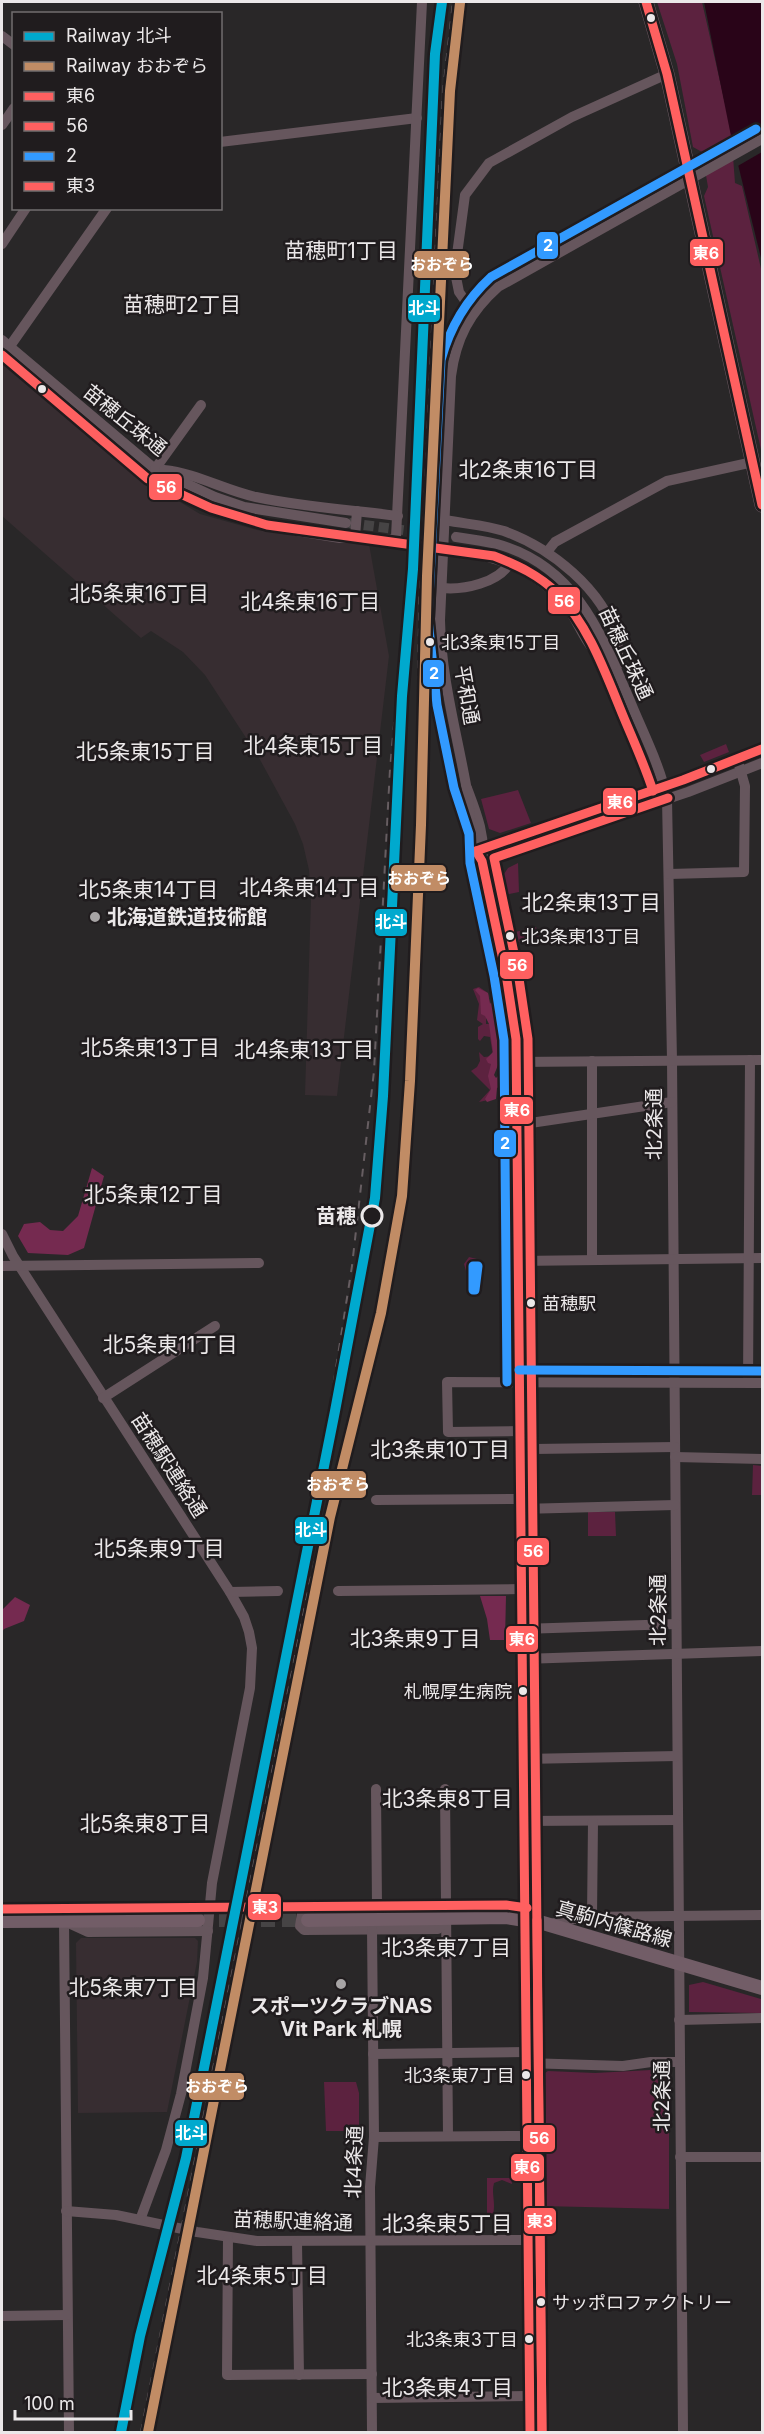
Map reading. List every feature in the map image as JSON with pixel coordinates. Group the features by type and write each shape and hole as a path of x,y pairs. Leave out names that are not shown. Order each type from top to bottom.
{"highway":[{"path":"646,2 667,74 762,505"}],"main road":[{"name":"真駒内篠路線","path":"308,1920 506,1917 550,1924 762,1988"},
{"path":"2,1921 198,1920"}],"street":[{"path":"154,469 165,488 222,513 297,531 340,538 391,540 396,537 422,2"},
{"path":"473,312 459,292 456,262 465,195 489,163 572,117 667,74"},
{"path":"2,125 12,111"},
{"path":"222,142 417,118"},
{"name":"平和通","path":"480,850 443,669 440,620 451,374 460,336 473,312 498,286 762,139"},
{"path":"2,244 25,210"},
{"path":"6,343 106,210"},
{"name":"苗穂丘珠通","path":"6,343 154,469 215,497 244,507 269,513 346,523"},
{"path":"154,469 201,405"},
{"path":"547,552 555,542 667,481 753,462"},
{"path":"154,469 183,472 222,487 258,497 398,516"},
{"path":"355,537 357,511"},
{"path":"445,520 502,531 547,552 584,585 606,616 618,641 616,668"},
{"name":"苗穂丘珠通","path":"456,537 497,544 528,557 567,587 586,609 600,632 616,668 664,787"},
{"path":"443,548 463,550 510,563 537,579 553,591 581,626 593,650 616,668"},
{"path":"442,588 460,588 492,578 505,571 510,563"},
{"path":"530,2433 516,1062 513,1018 480,850 664,787 762,749"},
{"path":"669,874 744,872 745,786 736,759"},
{"path":"482,861 667,799 762,763"},
{"name":"北2条通","path":"664,787 667,799 672,1060 683,2433"},
{"path":"748,1383 750,1060"},
{"path":"516,1062 762,1060"},
{"path":"592,1061 592,1260"},
{"path":"517,1125 672,1102"},
{"name":"苗穂駅連絡通","path":"2,1234 19,1266 103,1398 230,1592 244,1617 249,1632 252,1668 209,1908 208,1931"},
{"path":"518,1261 762,1258"},
{"path":"2,1266 259,1263"},
{"path":"103,1398 215,1326"},
{"path":"520,1431 448,1432 447,1382 762,1383"},
{"path":"520,1451 534,1449 675,1452 762,1459"},
{"path":"376,1500 675,1505"},
{"path":"338,1591 522,1589"},
{"path":"230,1592 278,1591"},
{"path":"522,1629 676,1623"},
{"path":"523,1659 762,1651"},
{"path":"524,1759 677,1756"},
{"path":"376,1789 377,1907"},
{"path":"445,1789 448,2136"},
{"path":"524,1821 678,1821"},
{"path":"592,1917 593,1821"},
{"path":"437,1907 447,1918 438,1929 304,1930 300,1926 302,1913 308,1908 437,1907"},
{"path":"64,1921 85,1910 209,1908"},
{"path":"550,1924 592,1917 762,1915"},
{"path":"64,1921 88,1932 208,1931 203,1978 178,2103 166,2150 140,2220"},
{"path":"64,1921 69,2433"},
{"name":"北4条通","path":"372,1929 374,2137 370,2187 372,2433"},
{"path":"679,2020 762,2018"},
{"path":"373,2054 448,2053 623,2066 651,2062 680,2062"},
{"path":"374,2137 527,2136"},
{"path":"680,2157 762,2157"},
{"name":"苗穂駅連絡通","path":"66,2211 116,2215 257,2241 528,2241"},
{"path":"228,2237 227,2375 372,2374"},
{"path":"297,2242 299,2375"},
{"path":"2,2316 68,2315"},
{"path":"372,2398 529,2396"}],"shaded area":[{"path":"657,2 702,2 731,130 735,183 742,186 762,273 762,454 704,196 708,187 702,152 693,147 677,64"},
{"path":"704,2 762,2 762,262 731,136"},
{"path":"2,355 140,478 200,514 257,530 369,544 389,656 337,1096 305,1095 311,898 309,870 303,844 295,824 258,756 205,675 183,652 151,631 141,638 2,516"},
{"path":"726,744 729,752 704,762 700,755"},
{"path":"518,790 531,823 500,833 489,829 481,799"},
{"path":"518,863 519,892 505,895 502,877 508,868"},
{"path":"536,927 539,940 535,941 534,938 516,943 520,963 517,964 511,933"},
{"path":"479,987 488,993 490,1004 486,1024 494,1024 493,1099 479,1102 490,1090 471,1071 480,1061 479,1052 484,1057 493,1056 490,1037 484,1036 480,1041 478,1039 478,1027 483,1024 477,1020 479,1004 473,989"},
{"path":"478,988 488,993 490,1004 494,997 501,1004 502,1024 497,1027 500,1060 494,1075 496,1078 500,1074 503,1076 503,1085 497,1088 496,1099 487,1102 485,1099 491,1089 488,1076 491,1064 486,1059 493,1052 489,1024 485,1016 481,1014 480,996 475,990"},
{"path":"92,1168 104,1176 84,1248 68,1255 28,1253 18,1236 24,1224 40,1222 50,1230 63,1231 78,1216"},
{"path":"469,1257 481,1260 483,1270 466,1271 464,1264"},
{"path":"753,1465 762,1466 762,1495 752,1495"},
{"path":"588,1512 615,1512 616,1536 588,1536"},
{"path":"480,1596 506,1596 505,1640 490,1640"},
{"path":"15,1597 30,1605 24,1621 2,1632 2,1610"},
{"path":"81,1938 195,1938 198,1941 197,1962 167,2112 78,2113 76,1943"},
{"path":"703,1982 761,1999 761,2013 689,2012 689,1985"},
{"path":"669,2069 669,2209 542,2206 542,2075 548,2071 595,2073"},
{"path":"324,2082 356,2082 359,2093 359,2131 326,2131"},
{"path":"487,2178 511,2178 512,2184 502,2180 494,2183 493,2214 487,2215"}],"pier":[{"path":"762,123 762,152 736,167 730,141"}],"tunnel":[{"path":"349,523 456,537"},
{"path":"198,1920 308,1920"}],"railway":[{"path":"116,2432 135,2335 192,2110 326,1432 352,1266 374,1071 390,769 407,583 431,53 438,2"},
{"path":"141,2432 309,1585 335,1477 384,1304 398,1229 405,1170 419,823 420,576 443,91 453,2"}],"rail line":[{"name":"北斗","path":"121,2432 140,2336 186,2158 335,1411 375,1198 383,1096 402,696 413,569 435,54 442,2"},
{"name":"おおぞら","path":"148,2432 330,1517 381,1313 402,1196 410,1081 421,825 427,576 450,91 460,3"}],"transit line":[{"name":"東6","path":"646,2 667,74 762,505"},
{"name":"2","path":"507,1382 504,1040 494,976 470,863 469,834 454,788 437,705 428,619 441,360 449,336 460,315 491,277 756,129"},
{"name":"56","path":"2,355 148,479 211,508 267,525 494,556 535,576 557,593 569,606 588,636 611,685 653,791"},
{"name":"東6","path":"476,851 683,780 762,749"},
{"name":"56","path":"542,2432 528,1039 518,972 494,858 668,798"},
{"name":"東6","path":"476,851 482,861 506,974 516,1039 530,2432"},
{"name":"2","path":"473,1266 478,1266 475,1290 473,1290 473,1266"},
{"name":"2","path":"519,1370 762,1371"},
{"name":"東3","path":"2,1909 506,1905 527,1908"},
{"name":"東3","path":"537,1920 542,2432"}],"place":[{"name":"北3条東15丁目","path":"430,642"},
{"name":"北海道鉄道技術館","path":"95,917"},
{"name":"北3条東13丁目","path":"510,936"},
{"name":"苗穂","path":"372,1216"},
{"name":"苗穂駅","path":"531,1303"},
{"name":"札幌厚生病院","path":"523,1691"},
{"name":"スポーツクラブNAS Vit Park 札幌","path":"341,1984"},
{"name":"北3条東7丁目","path":"526,2075"},
{"name":"サッポロファクトリー","path":"541,2302"},
{"name":"北3条東3丁目","path":"529,2339"}],"district":[{"name":"苗穂町1丁目","path":"341,251"},
{"name":"苗穂町2丁目","path":"182,305"},
{"name":"北2条東16丁目","path":"528,470"},
{"name":"北5条東16丁目","path":"139,594"},
{"name":"北4条東16丁目","path":"310,602"},
{"name":"北4条東15丁目","path":"313,746"},
{"name":"北5条東15丁目","path":"145,752"},
{"name":"北4条東14丁目","path":"309,888"},
{"name":"北5条東14丁目","path":"148,890"},
{"name":"北2条東13丁目","path":"591,903"},
{"name":"北5条東13丁目","path":"150,1048"},
{"name":"北4条東13丁目","path":"304,1050"},
{"name":"北5条東12丁目","path":"153,1195"},
{"name":"北5条東11丁目","path":"170,1345"},
{"name":"北3条東10丁目","path":"440,1450"},
{"name":"北5条東9丁目","path":"159,1549"},
{"name":"北3条東9丁目","path":"415,1639"},
{"name":"北3条東8丁目","path":"447,1799"},
{"name":"北5条東8丁目","path":"145,1824"},
{"name":"北3条東7丁目","path":"446,1948"},
{"name":"北5条東7丁目","path":"133,1988"},
{"name":"北3条東5丁目","path":"447,2224"},
{"name":"北4条東5丁目","path":"262,2276"},
{"name":"北3条東4丁目","path":"447,2388"}]}
